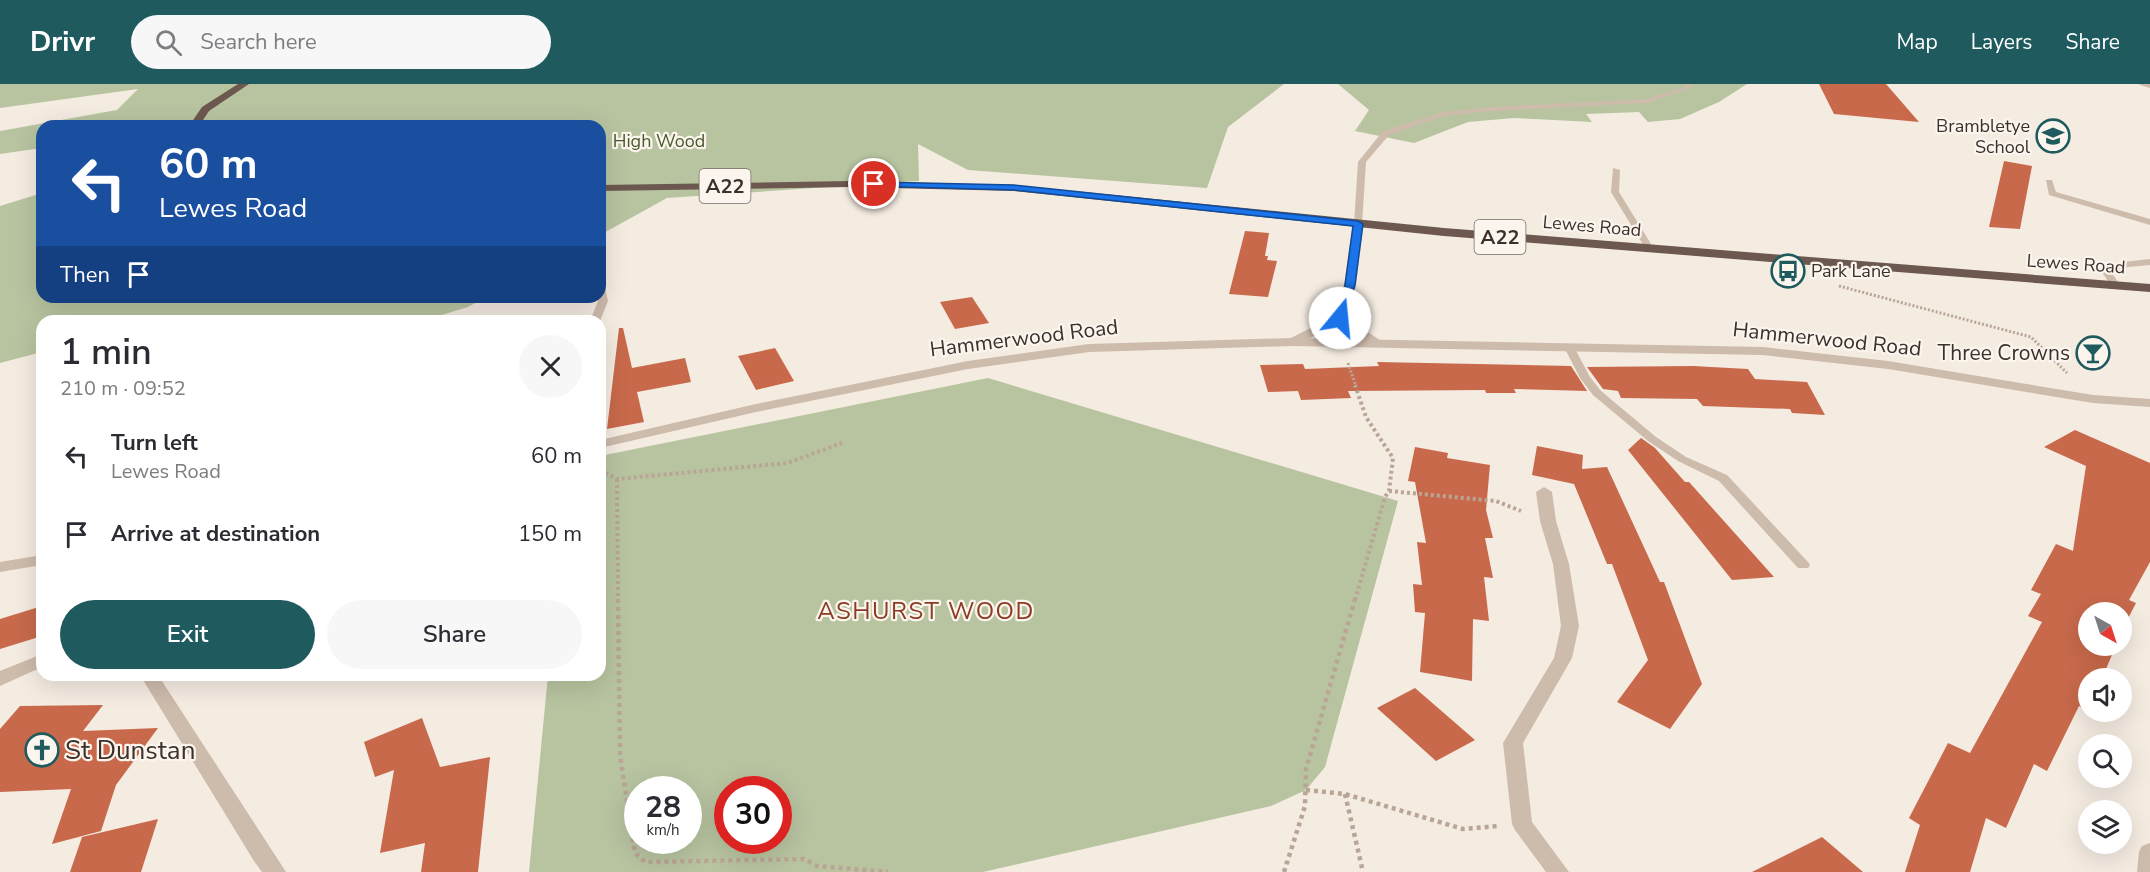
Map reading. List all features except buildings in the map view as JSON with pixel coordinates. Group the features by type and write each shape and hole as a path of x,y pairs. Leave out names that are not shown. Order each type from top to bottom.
{"highway":[{"path":"198,120 206,109 244,84"},
{"name":"Lewes Road","path":"606,188 850,184 1014,188 1358,224 2150,288"}],"street":[{"path":"1293,342 1340,318 1350,285 1358,224"},
{"path":"1340,318 1378,343"},
{"name":"Hammerwood Road","path":"606,443 756,408 968,364 1089,348 1293,342 1763,351 1888,365 2093,399 2150,403"},
{"path":"1544,492 1548,521 1561,564 1570,626 1563,658 1513,743 1522,824 1558,872"},
{"path":"0,567 36,561"},
{"path":"0,679 36,663"},
{"path":"153,681 275,872"},
{"path":"2148,872 2150,852"}],"lane":[{"path":"1358,224 1362,162 1386,133 1443,114 1491,109 1647,101 1684,89 1691,84"},
{"path":"2142,84 2150,86"},
{"path":"1616,170 1615,192 1650,249"},
{"path":"2049,182 2052,193 2150,222"},
{"path":"2115,285 2107,272 2126,264 2150,262"},
{"path":"1569,347 1585,378 1598,393 1652,439 1682,459 1723,478 1803,565"}],"path":[{"path":"1838,286 2031,337 2093,399"},
{"path":"1284,872 1305,806 1306,769 1385,497 1389,491 1394,458 1366,417 1342,342"},
{"path":"606,473 617,479 787,464 842,443"},
{"path":"617,479 620,755 635,853 645,862 804,859 817,866 888,872"},
{"path":"1389,491 1496,501"},
{"path":"1306,790 1345,794 1463,829 1522,824"},
{"path":"1345,794 1363,872"}],"green space":[{"name":"High Wood","path":"0,84 1284,84 1228,127 1207,188 968,170 918,144 919,181 667,198 606,232 606,120 61,120 117,110 138,89 0,108"},
{"path":"1338,84 1747,84 1719,102 1680,119 1648,122 1639,112 1586,114 1592,122 1514,118 1468,122 1414,143 1355,131 1369,110"},
{"name":"High Wood","path":"36,125 36,149 0,154 0,131"},
{"path":"36,195 36,303 475,303 442,315 36,315 36,354 0,363 0,206"},
{"path":"988,378 1398,501 1325,767 1306,790 1271,806 983,872 529,872 547,681 606,681 606,455"}],"place":[{"name":"Brambletye School","path":"2053,136"},
{"name":"Park Lane","path":"1788,271"},
{"name":"Three Crowns","path":"2093,353"},
{"name":"St Dunstan","path":"42,750"}],"district":[{"name":"ASHURST WOOD","path":"926,611"}],"route":[{"path":"874,184 1014,188 1358,224 1350,285 1340,318"}]}
